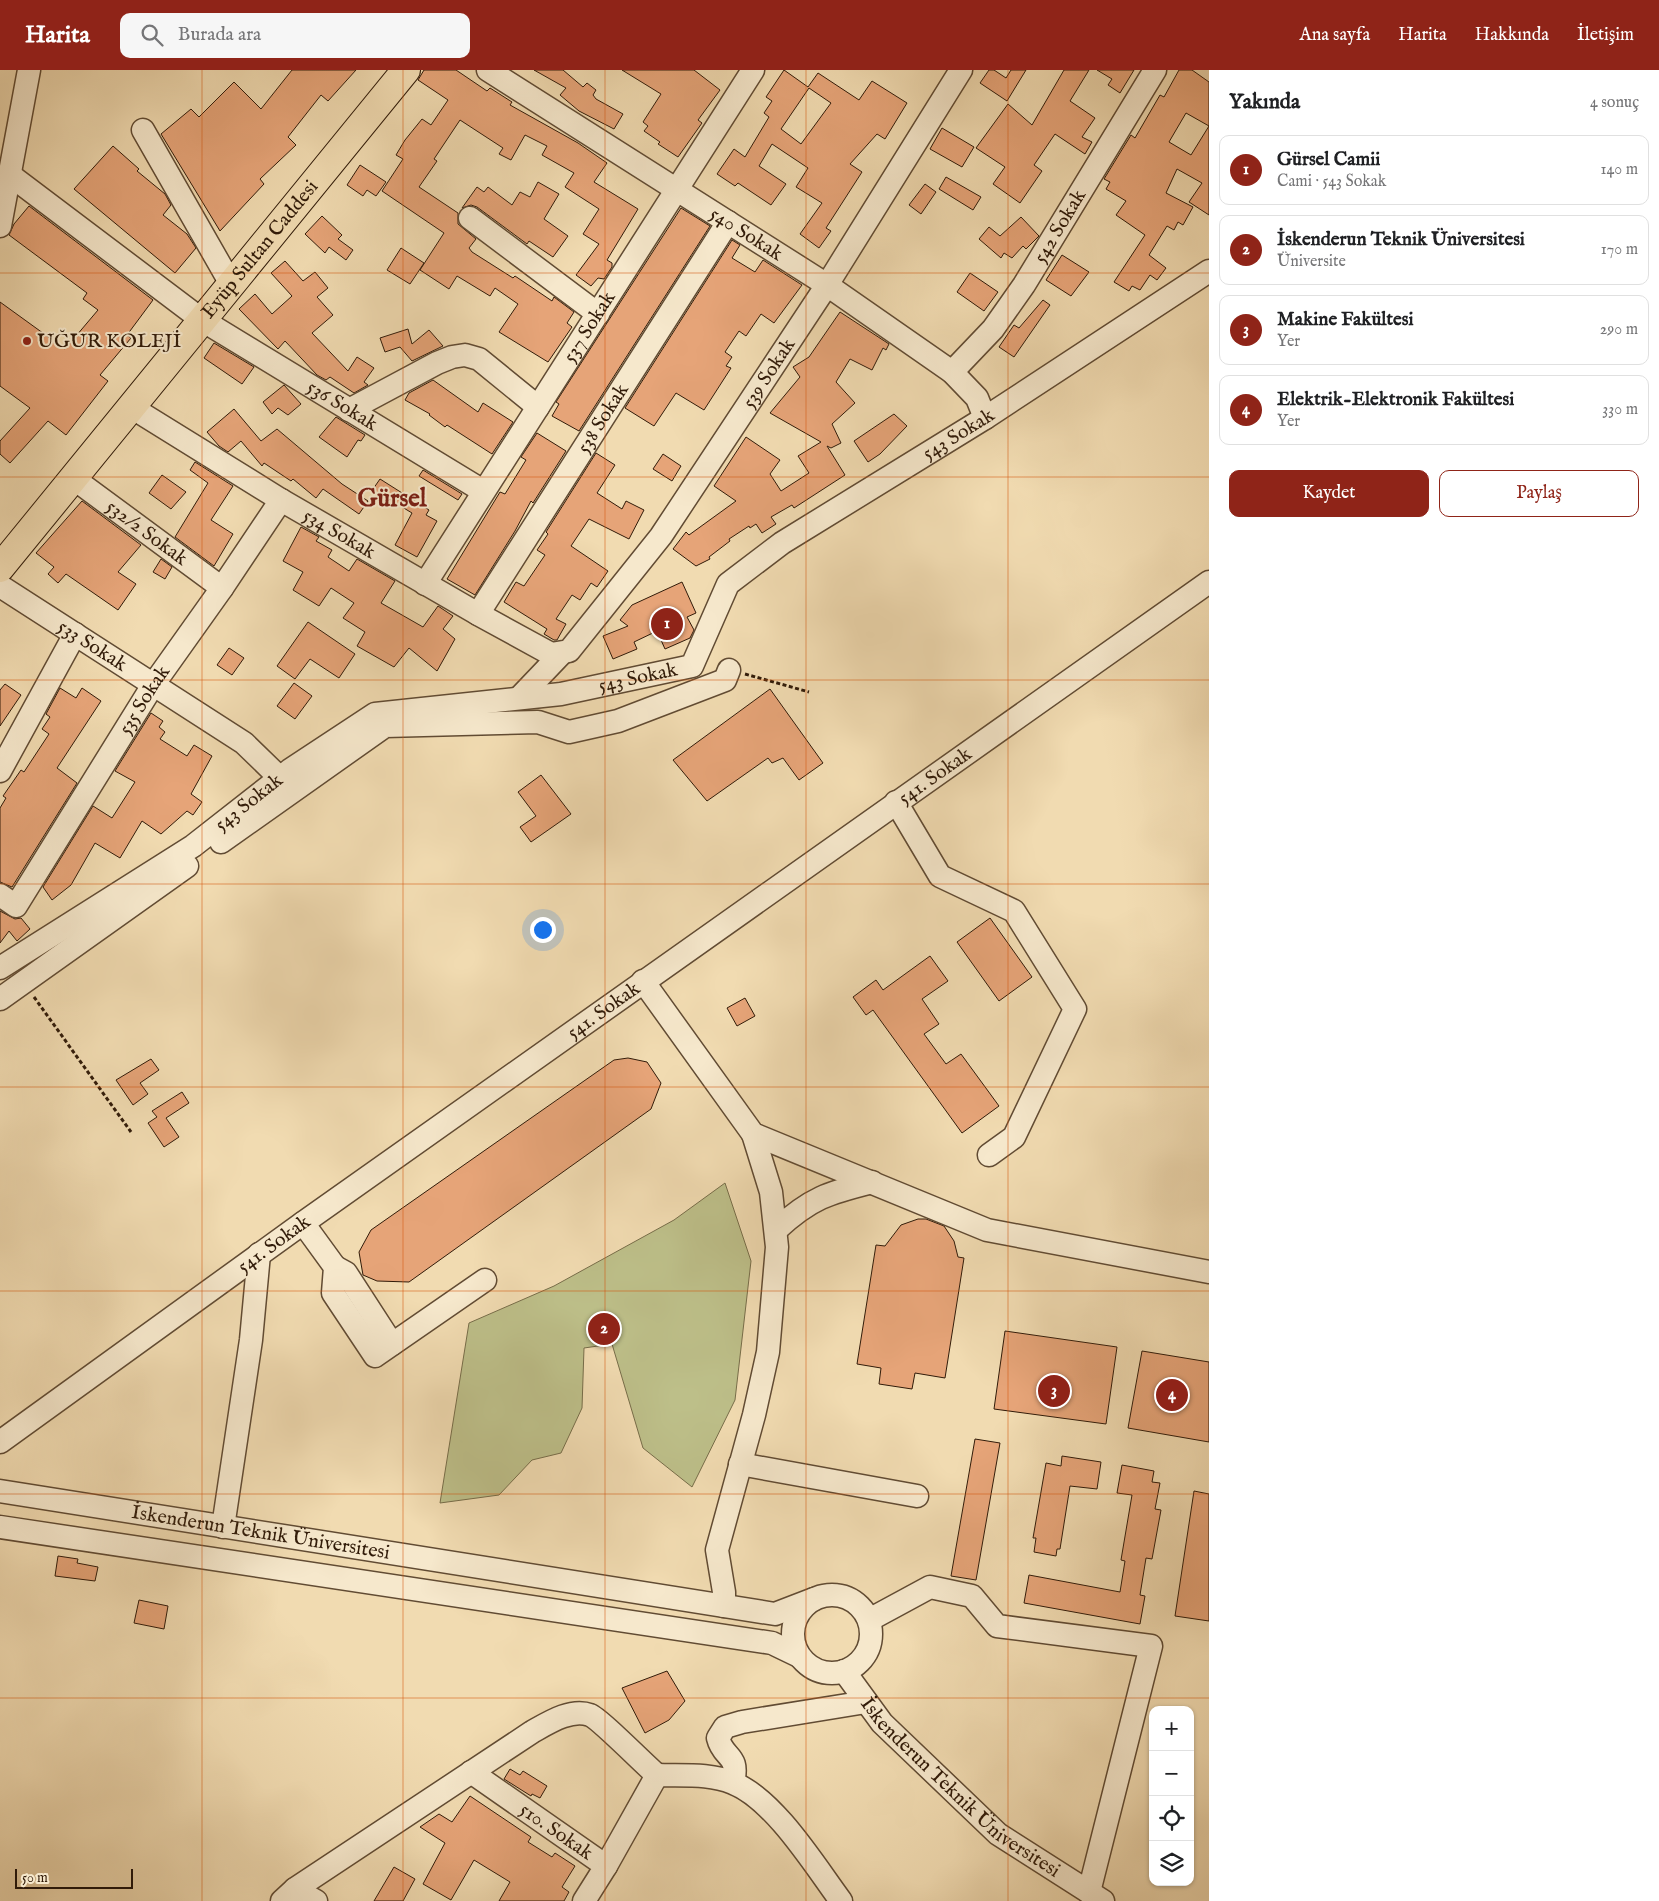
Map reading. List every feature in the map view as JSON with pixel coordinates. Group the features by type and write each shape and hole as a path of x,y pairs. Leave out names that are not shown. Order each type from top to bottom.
{"main road":[{"name":"Eyüp Sultan Caddesi","path":"0,568 406,70"}],"street":[{"path":"0,226 29,70"},
{"name":"540 Sokak","path":"488,70 827,285 952,372 977,398 986,418"},
{"name":"539 Sokak","path":"519,698 556,654 569,651 661,536 827,285 961,70"},
{"name":"542 Sokak","path":"952,372 993,329 1024,285 1155,70"},
{"name":"537 Sokak","path":"425,584 676,191 748,72"},
{"path":"143,130 231,284"},
{"name":"536 Sokak","path":"10,175 202,320 483,491"},
{"path":"470,218 598,314"},
{"name":"538 Sokak","path":"478,614 728,222"},
{"name":"543 Sokak","path":"2,963 193,846 280,778 374,714 561,694 692,666 728,584 782,543 986,418 1209,271"},
{"path":"350,410 437,363 452,357 465,356 479,359 538,407"},
{"name":"534 Sokak","path":"131,407 281,500 425,584 556,654"},
{"name":"532/2 Sokak","path":"73,478 222,588"},
{"name":"535 Sokak","path":"8,901 153,685 222,588 281,500"},
{"name":"541. Sokak","path":"0,1442 303,1222 1209,582"},
{"name":"533 Sokak","path":"0,586 244,743 280,778"},
{"path":"2,763 75,634"},
{"path":"0,999 385,726 538,722 569,732 618,721 725,680 729,670"},
{"path":"896,802 940,876 1014,911 1075,1010 1014,1137 989,1155"},
{"path":"643,981 753,1134 771,1192 777,1229 768,1352 754,1415 717,1550 724,1592 724,1606"},
{"path":"753,1134 987,1230 1209,1272"},
{"path":"777,1229 800,1208 821,1196 872,1182"},
{"path":"303,1222 335,1267 346,1273 392,1344 485,1280"},
{"path":"223,1527 251,1340 259,1254"},
{"path":"740,1464 917,1496"},
{"name":"İskenderun Teknik Üniversitesi","path":"0,1491 775,1614 814,1599"},
{"name":"İskenderun Teknik Üniversitesi","path":"0,1527 772,1643 799,1656"},
{"name":"İskenderun Teknik Üniversitesi","path":"844,1672 882,1723 998,1834 1096,1896 1151,1646 997,1626 972,1596 930,1587 869,1620"},
{"path":"826,1595 846,1598 862,1609 869,1620 871,1632 870,1645 864,1657 855,1666 844,1672 831,1674 818,1671 807,1665 799,1656 794,1644 793,1631 796,1618 803,1607 814,1599 826,1595"},
{"path":"733,1782 736,1770 734,1763 720,1745 718,1738 725,1727 750,1720 866,1702"},
{"path":"288,1895 471,1772 555,1719 574,1714 591,1715 657,1776 706,1776 733,1782 758,1797 790,1833 841,1901"},
{"name":"510. Sokak","path":"471,1772 606,1866 584,1901"},
{"path":"606,1866 657,1776"},
{"path":"288,1895 316,1901"}],"path":[{"path":"729,670 809,692"},
{"path":"24,982 131,1132"}],"green space":[{"path":"725,1183 751,1261 735,1400 692,1487 643,1448 612,1344 584,1348 582,1408 561,1453 532,1460 499,1495 440,1503 469,1323 554,1286 674,1220"}],"building":[{"path":"292,70 356,70 328,101 321,95 288,137 296,145 260,179 264,184 220,231 161,134 191,109 199,117 234,82 261,109"},
{"path":"424,70 456,70 487,91 490,88 512,102 510,105 578,143 607,163 594,182 638,209 607,260 612,263 612,267 604,279 598,278 591,286 576,275 599,244 583,234 599,209 565,187 574,173 542,155 547,146 525,135 511,160 499,154 503,148 460,120 434,159 437,161 419,187 458,213 458,224 476,239 469,248 472,252 513,278 515,276 552,301 554,297 574,312 567,323 572,327 548,362 499,332 518,304 495,288 490,296 457,276 449,289 420,270 444,233 382,191 403,159 396,155 405,140 422,119 431,125 448,100 418,80"},
{"path":"534,70 563,70 583,87 587,83 596,90 593,95 596,99 623,114 614,129 579,111 560,95 566,88"},
{"path":"622,70 694,70 720,90 698,120 702,123 678,157 658,144 660,142 644,131 648,126 643,122 661,94"},
{"path":"784,70 808,87 818,73 859,100 872,81 907,103 885,139 877,134 850,164 862,172 826,228 831,231 819,248 800,234 822,203 796,187 808,168 772,144 759,166 786,184 771,205 738,183 735,186 717,174 734,149 745,157 769,117 764,113 772,101 766,97","holes":["809,88 831,103 801,144 781,129"]},
{"path":"989,70 994,70 1006,78 1011,70 1026,70 1007,101 980,83"},
{"path":"1064,70 1089,70 1070,101 1095,118 1082,137 1092,142 1085,154 1055,134 1034,165 1042,171 1020,203 993,184 1005,167 976,148 1008,104 1032,125"},
{"path":"1097,70 1134,70 1120,93 1108,85 1112,79"},
{"path":"1179,70 1192,70 1209,82 1209,126 1209,215 1189,202 1202,183 1177,169 1166,193 1193,207 1183,225 1178,222 1174,230 1167,226 1149,255 1166,268 1157,280 1150,275 1140,290 1132,286 1129,291 1114,282 1145,235 1116,215 1126,201 1106,189 1110,182 1104,179 1131,135 1135,138 1160,95 1164,97","holes":["1186,113 1209,126 1191,155 1169,142"]},
{"path":"942,128 974,147 962,167 930,149"},
{"path":"113,146 139,169 137,171 165,194 171,205 163,215 187,234 196,248 175,273 74,189"},
{"path":"360,165 386,182 376,196 367,190 363,196 347,185"},
{"path":"946,177 981,197 973,210 939,189"},
{"path":"538,182 559,194 544,219 568,236 553,257 529,241 527,244 477,207 471,205 462,208 477,187 484,192 488,187 512,205 520,192 530,197"},
{"path":"925,184 936,192 921,214 909,205"},
{"path":"29,206 153,300 127,335 131,338 100,375 108,381 66,435 48,421 10,463 0,454 0,441 30,408 0,386 0,302 65,349 98,310 83,299 87,293 9,235 14,224"},
{"path":"681,208 710,226 579,431 552,416 559,404 556,402"},
{"path":"322,216 342,235 338,239 353,250 346,260 329,247 325,253 305,234"},
{"path":"1021,217 1039,236 1026,249 1023,246 1012,258 1004,253 1001,258 979,239 989,227 1000,236"},
{"path":"732,240 740,245 732,258 755,272 763,260 802,285 774,323 761,314 746,336 739,331 725,352 732,357 726,366 731,368 704,410 676,393 654,426 625,408"},
{"path":"401,248 424,263 410,284 387,270"},
{"path":"1062,255 1089,272 1071,296 1046,280"},
{"path":"285,261 303,281 315,272 328,288 317,297 333,315 312,333 348,371 357,357 374,368 364,382 368,385 354,393 330,377 326,380 317,375 285,341 278,349 239,309 255,294 272,314 292,296 271,273"},
{"path":"970,273 998,292 984,311 957,292"},
{"path":"1043,300 1050,305 1014,357 999,347 1014,325 1019,328"},
{"path":"840,312 889,344 886,350 883,348 872,370 850,359 836,382 855,403 832,424 841,443 831,448 827,446 845,475 794,508 792,505 771,517 776,524 762,533 756,524 750,528 749,526 729,539 730,541 709,557 710,559 696,566 673,549 686,532 689,535 736,501 714,486 746,437 780,460 770,474 781,491 809,473 798,456 821,442 770,413 800,377 793,367 809,357"},
{"path":"408,329 412,344 429,330 443,346 412,361 400,347 385,352 380,338"},
{"path":"214,343 254,367 242,384 204,358"},
{"path":"433,380 478,412 483,403 513,422 492,454 447,425 445,427 430,414 405,400 409,393"},
{"path":"284,385 301,404 288,415 278,408 272,414 263,402"},
{"path":"234,409 261,441 277,429 342,484 368,501 359,514 323,489 316,498 293,479 291,481 264,463 262,466 241,441 228,452 219,446 207,432"},
{"path":"894,414 907,426 880,454 868,462 854,441"},
{"path":"336,417 365,435 361,441 358,440 347,457 319,437"},
{"path":"537,433 566,451 533,503 531,501 515,531 475,595 447,579 500,492 505,494 526,460 521,457"},
{"path":"596,453 615,465 597,493 622,509 626,501 644,510 629,539 589,519 571,546 608,571 597,587 591,583 580,600 572,595 556,619 566,624 557,640 554,640 544,634 547,629 504,602 516,582 524,586 545,555 537,550 548,534 546,532"},
{"path":"663,454 681,466 672,481 653,469"},
{"path":"195,462 233,486 211,520 233,534 214,566 175,537 208,483 190,470"},
{"path":"423,470 462,494 458,500 419,476"},
{"path":"162,475 186,492 171,509 149,493"},
{"path":"380,479 429,510 426,515 437,521 417,557 395,545 412,513 384,496 382,500 371,492"},
{"path":"82,501 141,545 118,572 136,584 118,610 66,574 58,583 48,574 54,567 36,553"},
{"path":"301,527 319,537 316,541 332,550 328,557 349,571 357,559 395,581 381,603 423,627 438,606 453,616 443,629 455,639 437,671 409,648 394,667 357,646 365,632 343,618 354,603 331,588 319,606 293,590 303,572 283,561"},
{"path":"161,559 172,567 165,579 153,572"},
{"path":"682,582 696,613 687,617 694,630 690,638 665,649 657,631 634,642 637,649 613,659 603,636 628,626 620,620 632,605"},
{"path":"308,622 355,654 339,678 310,659 295,679 277,666"},
{"path":"229,648 244,658 232,675 217,665"},
{"path":"294,683 312,696 295,719 277,706"},
{"path":"5,684 21,695 0,726 0,690"},
{"path":"60,688 76,698 82,688 101,701 57,768 77,783 12,887 0,882 0,808 6,798 3,796 21,770 24,772 49,734 42,729 50,717 46,714"},
{"path":"770,689 823,763 799,780 783,758 772,763 768,758 707,801 673,760"},
{"path":"151,713 163,721 159,727 165,732 160,739 187,756 194,745 212,756 191,794 202,802 193,815 187,811 161,834 142,821 120,858 95,843 71,885 52,900 43,887 93,806 112,818 135,782 115,771"},
{"path":"541,775 571,814 531,842 520,827 536,816 518,792"},
{"path":"0,911 15,919 21,918 30,929 17,941 9,931 0,943"},
{"path":"990,918 1032,977 999,1001 957,942"},
{"path":"930,956 948,981 922,999 939,1024 924,1034 946,1064 961,1054 999,1106 962,1133 873,1010 866,1015 853,997 876,980 883,990"},
{"path":"745,998 755,1016 737,1026 727,1008"},
{"path":"628,1058 647,1062 661,1083 651,1109 409,1282 377,1281 363,1275 359,1252 371,1230 614,1060"},
{"path":"151,1059 159,1070 140,1083 148,1094 133,1105 116,1080"},
{"path":"182,1092 189,1103 166,1118 179,1137 164,1147 148,1123 157,1117 152,1111"},
{"path":"918,1219 926,1219 944,1226 954,1241 958,1257 964,1258 945,1378 915,1373 912,1389 879,1384 881,1368 857,1364 876,1245 885,1246 901,1225"},
{"path":"1005,1331 1117,1347 1106,1424 994,1409"},
{"path":"1142,1351 1209,1362 1209,1442 1128,1428"},
{"path":"975,1439 1000,1443 976,1580 951,1576"},
{"path":"1062,1456 1101,1462 1097,1489 1070,1486 1060,1549 1057,1549 1056,1556 1034,1552 1036,1538 1033,1538 1046,1463 1061,1466"},
{"path":"1122,1465 1154,1471 1152,1482 1160,1483 1155,1509 1161,1510 1152,1559 1146,1558 1140,1595 1145,1596 1140,1624 1024,1603 1029,1575 1120,1592 1125,1561 1121,1560 1132,1495 1117,1493"},
{"path":"1194,1491 1209,1494 1209,1621 1175,1616"},
{"path":"58,1556 78,1559 77,1563 98,1567 95,1581 55,1576"},
{"path":"139,1600 168,1606 164,1629 134,1623"},
{"path":"667,1671 685,1701 669,1720 645,1733 622,1688"},
{"path":"510,1769 520,1775 523,1771 547,1786 540,1798 532,1794 531,1796 504,1779"},
{"path":"470,1796 531,1837 528,1842 552,1857 555,1853 575,1866 562,1887 569,1892 564,1901 499,1901 510,1882 474,1860 451,1900 423,1884 445,1843 420,1827 439,1814 452,1822"},
{"path":"394,1867 415,1879 403,1901 374,1901"}],"place":[{"name":"UĞUR KOLEJİ","path":"27,341"},
{"name":"Gürsel Camii","path":"667,624"},
{"name":"İskenderun Teknik Üniversitesi","path":"604,1329"},
{"name":"Makine Fakültesi","path":"1054,1391"},
{"name":"Elektrik-Elektronik Fakültesi","path":"1172,1395"}],"district":[{"name":"Gürsel","path":"392,499"}]}
